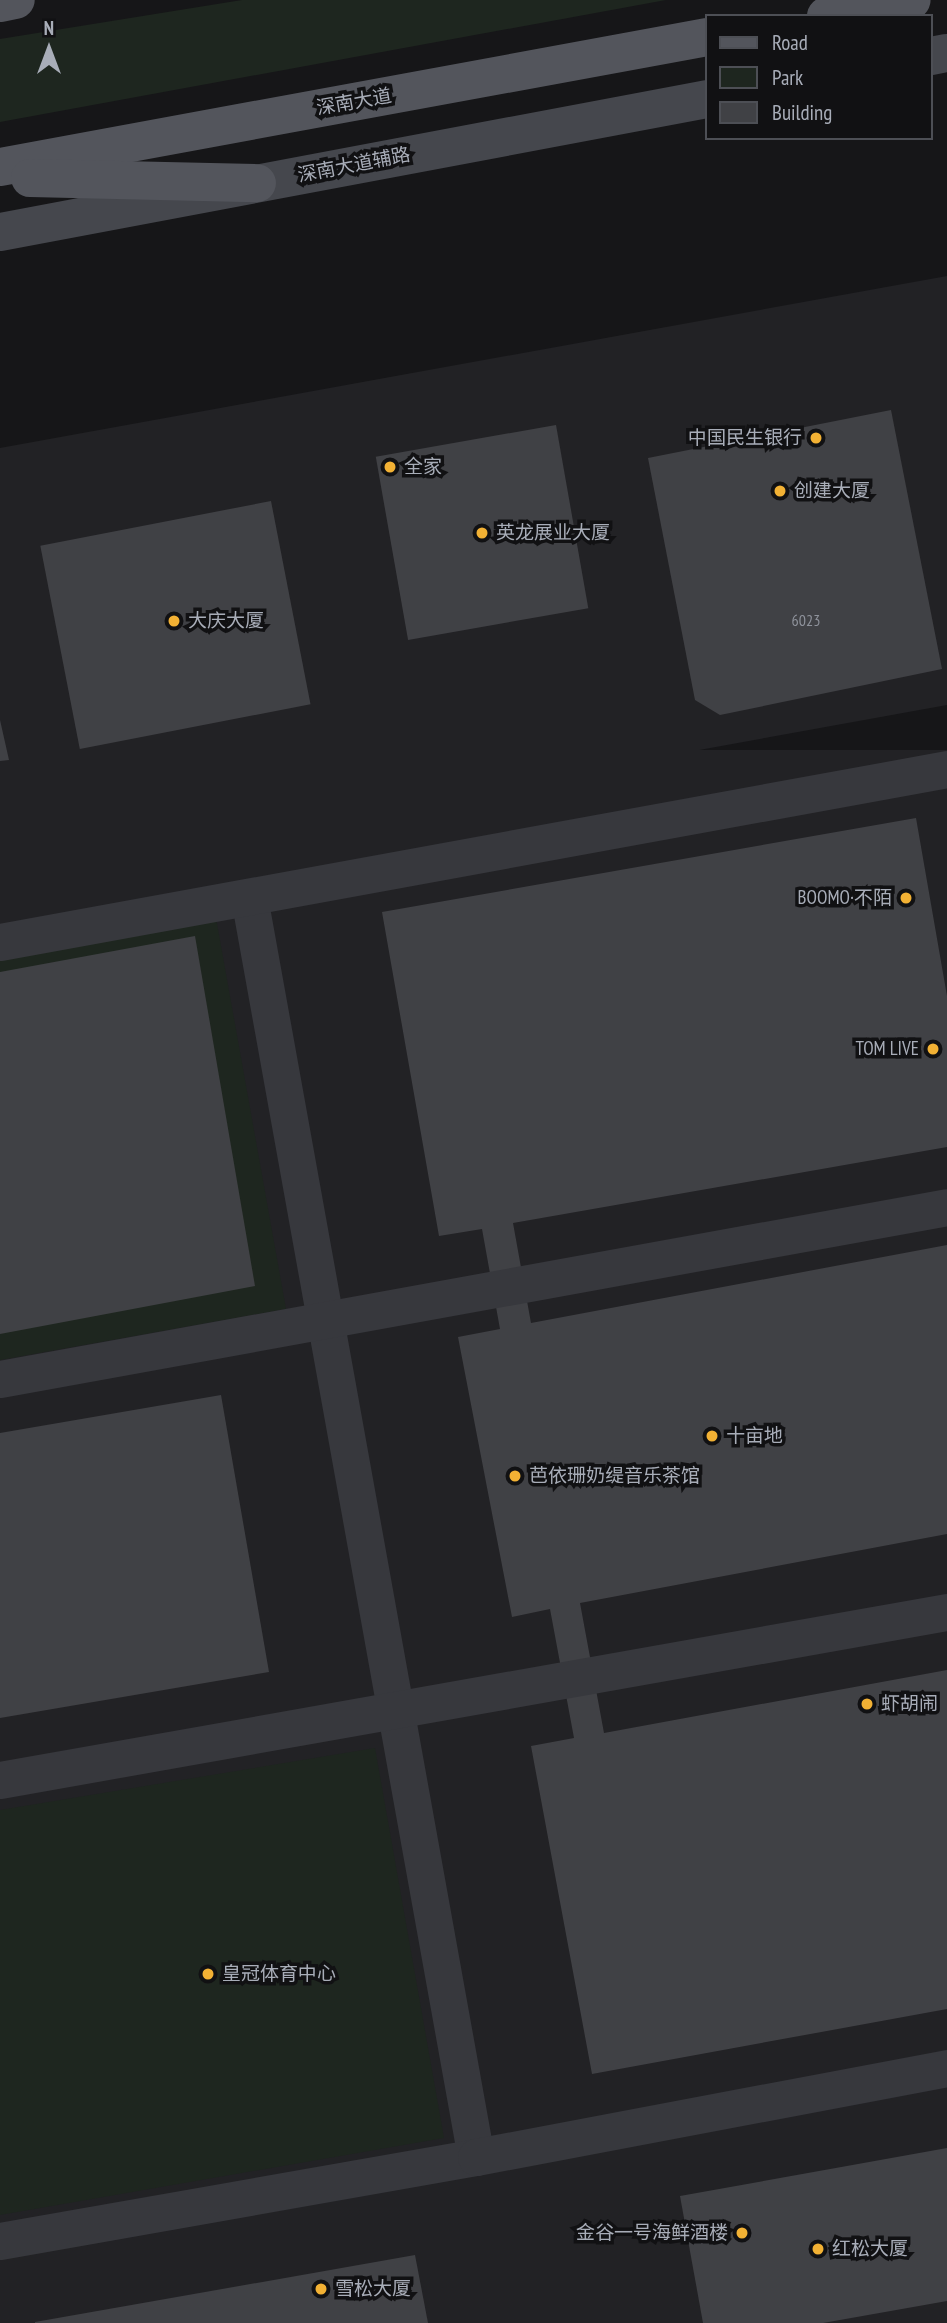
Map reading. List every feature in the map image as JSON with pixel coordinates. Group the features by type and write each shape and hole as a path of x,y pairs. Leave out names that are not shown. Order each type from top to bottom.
{"main road":[{"path":"0,3 16,0"},
{"path":"837,14 912,0"},
{"name":"深南大道","path":"0,167 706,37"},
{"name":"深南大道辅路","path":"0,232 706,99"},
{"path":"0,177 257,183"}],"street":[{"path":"0,942 947,769"},
{"path":"249,897 476,2157"},
{"path":"0,1379 947,1207"},
{"path":"0,1780 947,1612"},
{"path":"0,2241 476,2157 947,2068"}],"shaded area":[{"path":"947,276 947,705 0,877 0,448"},
{"path":"0,750 947,750 947,2323 0,2323"}],"green space":[{"path":"242,0 666,0 0,122 0,39"},
{"path":"216,918 286,1309 0,1360 0,957"},
{"name":"皇冠体育中心","path":"375,1748 444,2138 0,2215 0,1810"}],"building":[{"path":"891,410 942,669 720,715 695,700 648,458"},
{"name":"英龙展业大厦","path":"556,425 588,608 408,640 376,457"},
{"name":"大庆大厦","path":"271,501 310,704 80,749 40,546"},
{"path":"0,720 9,760 0,761"},
{"path":"916,818 947,996 947,1147 513,1223 531,1323 947,1245 947,1534 580,1603 604,1733 947,1670 947,2009 592,2074 531,1746 574,1738 550,1609 512,1617 458,1337 500,1329 482,1229 439,1236 382,912"},
{"path":"195,936 255,1286 0,1334 0,972"},
{"path":"221,1395 269,1672 0,1718 0,1433"},
{"name":"红松大厦","path":"947,2148 947,2301 823,2323 703,2323 680,2196"},
{"name":"雪松大厦","path":"415,2255 428,2323 35,2323 35,2322"}],"place":[{"name":"中国民生银行","path":"816,438"},
{"name":"全家","path":"390,467"},
{"name":"创建大厦","path":"780,491"},
{"name":"英龙展业大厦","path":"482,533"},
{"name":"大庆大厦","path":"174,621"},
{"name":"BOOMO·不陌","path":"906,898"},
{"name":"TOM LIVE","path":"933,1049"},
{"name":"十亩地","path":"712,1436"},
{"name":"芭依珊奶缇音乐茶馆","path":"515,1476"},
{"name":"虾胡闹","path":"867,1704"},
{"name":"皇冠体育中心","path":"208,1974"},
{"name":"金谷一号海鲜酒楼","path":"742,2233"},
{"name":"红松大厦","path":"818,2249"},
{"name":"雪松大厦","path":"321,2289"}]}
